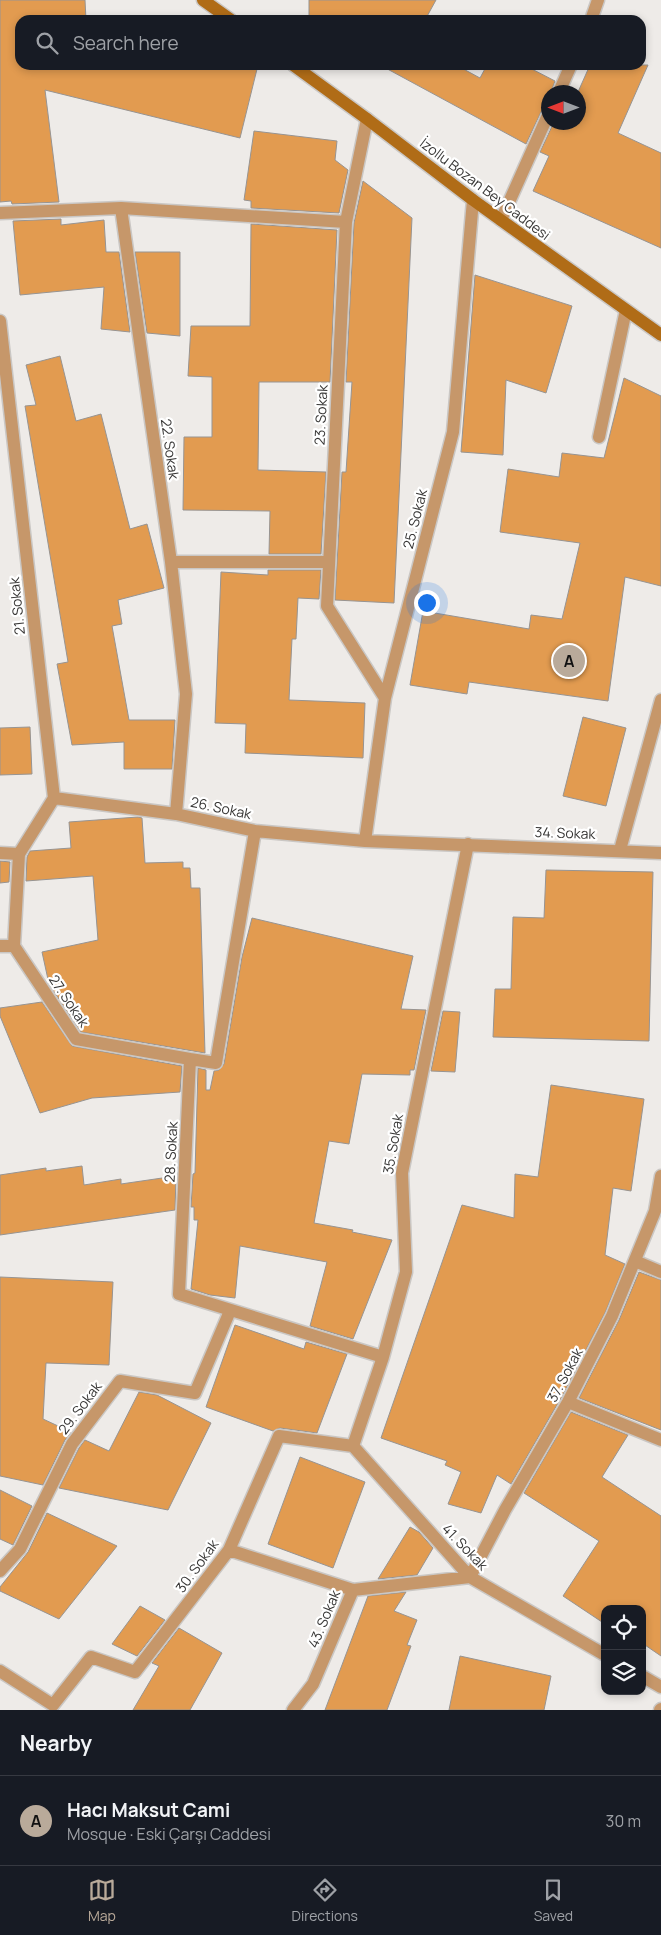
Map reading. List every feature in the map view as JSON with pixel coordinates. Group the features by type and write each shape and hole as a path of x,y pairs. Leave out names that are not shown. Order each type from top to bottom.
{"main road":[{"path":"203,0 224,15"},
{"name":"İzollu Bozan Bey Caddesi","path":"300,70 473,200 661,335"}],"street":[{"path":"593,15 598,0"},
{"path":"561,85 569,70"},
{"name":"23. Sokak","path":"367,119 346,222 327,606 385,698"},
{"path":"501,220 541,130"},
{"name":"25. Sokak","path":"365,841 385,698 453,432 473,200"},
{"path":"0,213 121,208 346,222"},
{"name":"22. Sokak","path":"121,208 170,562 186,694 176,814"},
{"path":"599,436 626,310"},
{"name":"21. Sokak","path":"0,321 54,798"},
{"path":"170,562 329,562"},
{"path":"620,850 661,700"},
{"path":"0,946 14,946 19,854 54,798"},
{"name":"26. Sokak","path":"54,798 176,814 255,831 365,841 468,844"},
{"path":"190,1059 216,1063 255,831"},
{"name":"34. Sokak","path":"468,844 661,852"},
{"name":"35. Sokak","path":"353,1446 383,1357 406,1272 402,1173 468,844"},
{"path":"0,853 19,854"},
{"name":"27. Sokak","path":"14,946 76,1040 190,1059"},
{"name":"28. Sokak","path":"190,1059 179,1294 383,1357"},
{"name":"37. Sokak","path":"470,1577 505,1510 568,1402 612,1316 655,1211 661,1176"},
{"path":"635,1261 661,1272"},
{"name":"29. Sokak","path":"0,1571 20,1549 72,1444 120,1381 195,1393 230,1311"},
{"path":"568,1402 661,1440"},
{"name":"30. Sokak","path":"0,1671 53,1705 91,1657 135,1672 229,1550 279,1436 353,1446"},
{"name":"41. Sokak","path":"353,1446 470,1577 601,1653"},
{"path":"229,1550 353,1590"},
{"name":"43. Sokak","path":"293,1710 313,1684 353,1590 470,1577"},
{"path":"646,1678 661,1687"}],"building":[{"path":"0,0 85,0 86,15 15,15 15,70 257,70 240,138 45,90 59,202 12,204 11,201 0,202"},
{"path":"309,0 436,0 428,15 309,15"},
{"path":"389,70 465,70 480,78 484,70 534,70 555,81 554,85 541,85 541,112 526,144"},
{"path":"588,70 646,70 618,133 661,153 661,248 533,191 549,156 540,152 550,130 586,130 586,85 581,85"},
{"path":"254,131 337,141 335,160 348,170 339,213 251,208 251,201 244,200"},
{"path":"363,181 412,218 394,603 335,600 342,472 346,472 352,382 346,382 354,223"},
{"path":"61,219 61,225 104,220 106,252 119,252 130,332 101,329 104,287 20,295 13,221"},
{"path":"251,224 337,230 330,382 259,382 258,470 326,472 321,554 269,554 270,511 183,510 184,437 212,437 212,377 188,376 191,326 250,326"},
{"path":"135,252 180,252 180,336 147,333"},
{"path":"475,275 572,306 546,393 506,380 503,455 461,452"},
{"path":"60,356 76,421 101,414 130,529 147,524 164,588 118,600 122,624 112,626 129,720 175,720 172,769 124,769 124,742 72,745 57,664 68,662 25,406 36,405 26,365"},
{"path":"624,378 661,396 661,586 625,577 608,701 469,682 467,694 410,685 423,611 529,629 531,615 562,619 580,543 500,532 508,469 559,477 562,453 604,458"},
{"path":"268,570 321,570 319,599 298,598 296,639 292,639 289,700 365,703 363,758 245,753 246,724 215,723 221,572 268,575"},
{"path":"583,717 626,728 606,806 563,796"},
{"path":"30,727 32,774 0,775 0,728"},
{"path":"142,818 145,863 183,862 183,868 190,868 191,888 200,888 205,1053 81,1032 49,984 42,952 98,940 93,876 26,881 27,857 30,851 71,848 69,822"},
{"path":"0,861 10,862 9,882 0,883"},
{"path":"546,870 653,872 649,1041 493,1037 495,989 511,989 513,917 544,918"},
{"path":"252,918 413,956 401,1009 426,1010 414,1070 410,1070 410,1075 362,1074 349,1144 329,1141 314,1223 392,1240 353,1339 310,1326 327,1262 240,1246 235,1298 210,1295 191,1289 198,1220 194,1220 194,1207 191,1207 193,1174 195,1173 198,1068 206,1070 206,1090 210,1090 214,1071 219,1070 224,1064 242,957"},
{"path":"42,1002 72,1046 182,1066 180,1092 92,1098 40,1113 0,1016 0,1008"},
{"path":"443,1011 460,1012 455,1072 431,1071"},
{"path":"551,1085 644,1099 631,1191 613,1188 605,1255 625,1264 605,1313 561,1398 511,1484 497,1475 481,1513 448,1504 461,1472 445,1465 447,1461 381,1438 462,1205 514,1218 515,1174 538,1177"},
{"path":"82,1166 84,1185 121,1179 121,1184 176,1176 175,1210 0,1235 0,1175 46,1168 46,1171"},
{"path":"639,1272 661,1280 661,1430 579,1398 619,1320"},
{"path":"0,1277 113,1282 109,1365 46,1363 43,1419 71,1432 65,1440 43,1485 0,1476"},
{"path":"235,1325 304,1349 306,1342 347,1354 317,1433 280,1428 273,1431 206,1407"},
{"path":"139,1392 157,1395 211,1423 168,1510 59,1488 85,1440 109,1451"},
{"path":"571,1412 628,1435 602,1477 661,1516 661,1656 646,1646 646,1605 601,1605 601,1621 563,1596 599,1541 524,1493"},
{"path":"300,1457 365,1482 333,1568 268,1544"},
{"path":"0,1490 32,1506 13,1545 0,1539"},
{"path":"47,1513 117,1546 59,1619 0,1591 0,1587 28,1552"},
{"path":"410,1527 419,1532 433,1548 417,1575 378,1579"},
{"path":"406,1592 394,1611 417,1620 407,1645 411,1646 387,1710 325,1710 368,1596"},
{"path":"140,1606 165,1620 137,1656 112,1644"},
{"path":"179,1628 222,1653 190,1710 133,1710 159,1666 152,1663"},
{"path":"460,1656 551,1676 544,1710 449,1710"}],"place":[{"name":"Hacı Maksut Cami","path":"569,661"}]}
